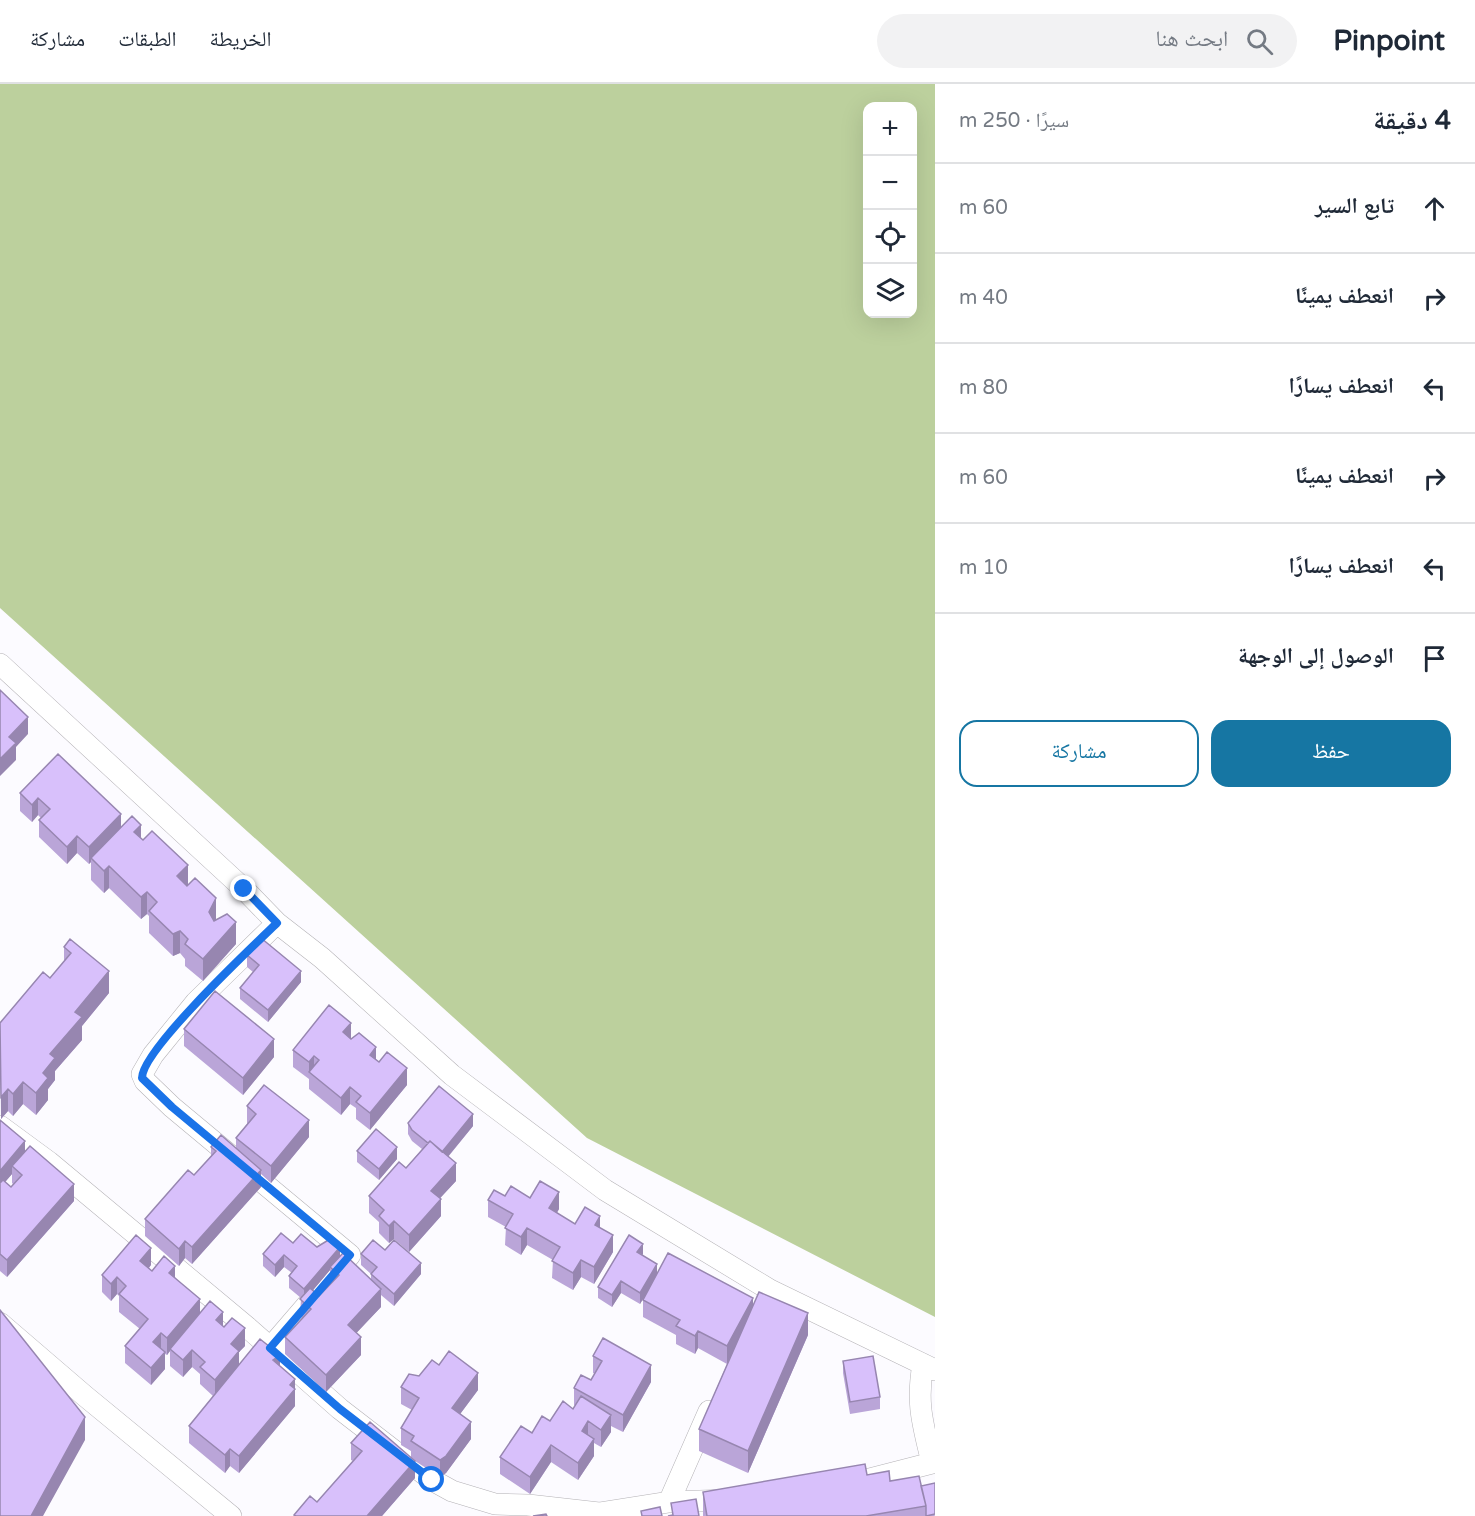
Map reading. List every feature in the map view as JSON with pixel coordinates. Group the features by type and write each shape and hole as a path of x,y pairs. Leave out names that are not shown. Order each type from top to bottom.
{"street":[{"path":"0,663 244,889 277,923 322,958 452,1074 605,1190 770,1290 929,1367 919,1388 919,1408 934,1463 837,1487"},
{"path":"270,1348 350,1255 165,1101 145,1081 142,1074 153,1055 195,1002 277,923"},
{"path":"0,1126 49,1162 340,1409 432,1480 452,1491 495,1504 528,1505 599,1513 669,1503 749,1498"},
{"path":"206,1164 220,1148"},
{"path":"138,1237 153,1221"},
{"path":"0,1323 231,1516"},
{"path":"17,1371 35,1354"},
{"path":"669,1503 709,1410"}],"green space":[{"path":"0,84 935,84 935,1317 587,1138 0,608"}],"building":[{"path":"0,690 28,717 9,737 16,743 0,759"},
{"path":"58,754 121,814 89,847 77,836 67,847 39,820 50,809 38,798 32,805 20,793"},
{"path":"132,816 141,825 134,832 143,840 152,831 188,865 177,876 187,886 195,878 216,898 209,912 214,921 227,914 236,922 203,959 185,944 188,939 180,931 173,934 149,911 157,902 147,892 141,897 109,866 104,871 91,858"},
{"path":"261,938 301,971 268,1010 240,988 259,965 247,955"},
{"path":"70,939 109,971 75,1012 82,1017 50,1054 55,1058 43,1073 48,1078 36,1093 23,1082 13,1094 8,1089 1,1097 0,1023 43,972 50,978 71,953 64,947"},
{"path":"215,991 274,1039 243,1078 184,1029"},
{"path":"329,1005 351,1023 343,1032 351,1039 359,1033 376,1047 370,1055 379,1062 387,1052 407,1068 370,1113 356,1102 361,1096 350,1087 341,1098 309,1072 319,1060 314,1056 309,1062 293,1050"},
{"path":"264,1085 309,1120 271,1166 236,1138 256,1114 247,1106"},
{"path":"439,1086 473,1114 442,1152 412,1130 408,1123"},
{"path":"0,1120 25,1141 0,1171"},
{"path":"376,1129 397,1147 379,1169 357,1151"},
{"path":"221,1135 261,1170 192,1247 185,1241 179,1249 145,1219 188,1170 194,1175 216,1151 211,1147"},
{"path":"430,1141 456,1163 431,1191 441,1199 409,1235 394,1221 389,1226 379,1216 384,1210 369,1196 399,1162 406,1168"},
{"path":"30,1146 74,1184 7,1260 0,1254 0,1183 3,1180 11,1187 22,1175 12,1166"},
{"path":"540,1181 559,1192 549,1208 575,1224 585,1207 600,1216 595,1225 613,1235 594,1267 581,1260 573,1273 552,1261 560,1247 527,1228 521,1237 505,1228 513,1214 488,1200 494,1190 505,1196 511,1186 530,1198"},
{"path":"281,1233 293,1243 301,1234 317,1247 330,1239 340,1247 304,1289 289,1276 297,1266 284,1255 275,1265 263,1254"},
{"path":"136,1235 151,1248 140,1261 152,1271 164,1256 175,1266 169,1273 200,1299 167,1338 161,1333 153,1342 165,1352 151,1368 125,1346 148,1319 119,1294 126,1286 117,1277 111,1284 102,1275"},
{"path":"629,1235 643,1244 637,1252 657,1264 640,1293 621,1281 612,1295 598,1287"},
{"path":"373,1240 385,1250 394,1240 421,1263 394,1294 371,1274 377,1267 361,1254"},
{"path":"343,1253 381,1289 348,1325 361,1337 326,1375 285,1337 311,1309 300,1299 310,1288 319,1296 339,1275 330,1267"},
{"path":"668,1253 753,1298 727,1346 698,1331 695,1336 676,1326 680,1320 643,1300"},
{"path":"759,1292 808,1313 748,1451 699,1429"},
{"path":"210,1301 223,1312 216,1320 224,1327 232,1318 245,1328 231,1344 239,1351 215,1380 200,1367 205,1362 192,1350 183,1360 170,1349"},
{"path":"0,1310 85,1417 31,1516 0,1516"},
{"path":"603,1338 651,1365 623,1415 574,1388 581,1375 591,1380 602,1361 593,1356"},
{"path":"260,1339 280,1355 273,1360 295,1379 290,1385 295,1389 239,1456 230,1449 225,1455 189,1426"},
{"path":"449,1351 478,1373 452,1408 471,1422 446,1456 440,1460 411,1441 414,1436 401,1428 419,1398 401,1387 409,1374 419,1376 432,1360 439,1365"},
{"path":"873,1356 880,1397 850,1402 843,1361"},
{"path":"581,1396 611,1415 601,1430 588,1421 582,1431 594,1439 578,1463 551,1445 530,1477 500,1457 521,1426 532,1433 542,1416 550,1421 563,1401 573,1409"},
{"path":"370,1422 415,1461 367,1516 294,1515 310,1496 317,1502 362,1451 351,1443"},
{"path":"865,1464 867,1475 889,1471 890,1481 919,1476 926,1506 866,1516 707,1516 703,1492"},
{"path":"935,1483 935,1514 926,1516 921,1486"},
{"path":"696,1499 699,1516 668,1516 673,1515 671,1503"},
{"path":"660,1507 662,1516 642,1516 641,1511"}],"route":[{"path":"244,889 277,923 195,1002 153,1055 144,1069 142,1078 172,1107 350,1255 270,1348 340,1409 432,1480"}]}
